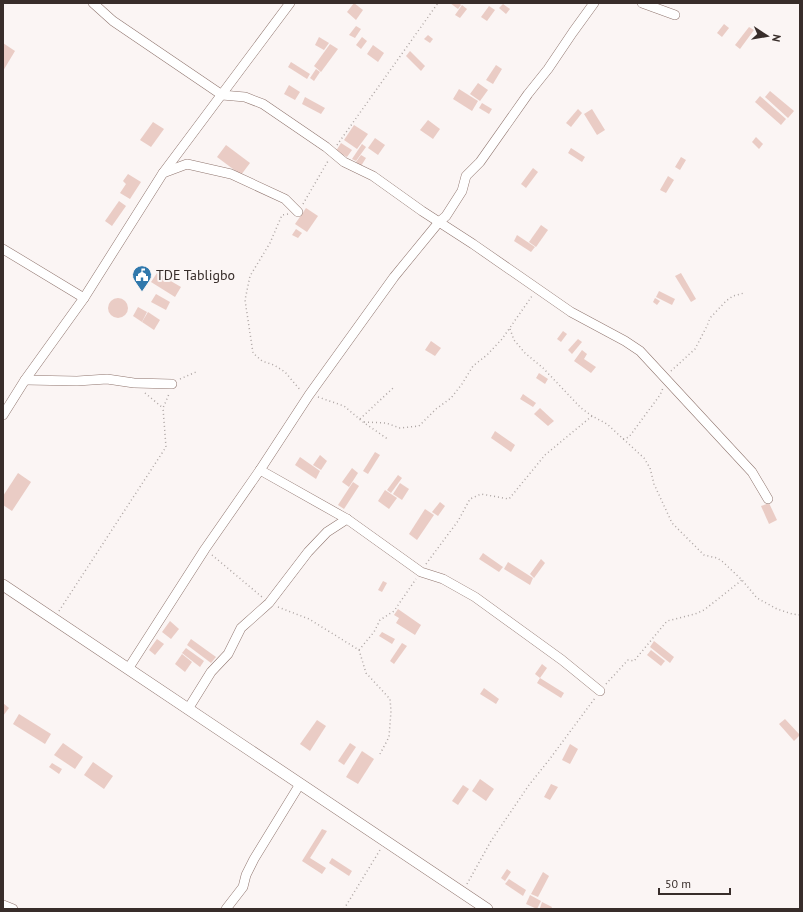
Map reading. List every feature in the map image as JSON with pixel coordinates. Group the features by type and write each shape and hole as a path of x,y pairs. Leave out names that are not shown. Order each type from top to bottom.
{"street":[{"path":"93,3 113,21 222,95 245,97 263,104 344,162 373,176 422,211 536,286 571,312 640,351 752,472 768,499"},
{"path":"3,415 25,380 84,298 163,173 290,3"},
{"path":"128,669 205,549 260,470 309,395 394,277 446,216 462,191 466,176 480,162 594,3"},
{"path":"642,3 674,15"},
{"path":"163,173 187,164 231,174 285,199 298,212"},
{"path":"3,249 84,298"},
{"path":"25,380 78,381 108,379 134,384 172,384"},
{"path":"260,470 347,519 421,572 443,579 475,597 562,660 600,691"},
{"path":"188,709 211,672 228,654 241,628 269,603 308,552 327,532 347,519"},
{"path":"3,585 487,909"},
{"path":"226,909 243,887 246,875 254,858 300,784"},
{"path":"3,905 13,909"}],"path":[{"path":"389,440 363,422 344,406 309,395 304,396 285,372 274,365 262,361 253,353 245,300 250,276 270,243 282,215 298,212 332,153 438,3"},
{"path":"363,422 386,423 400,428 419,426 436,409 451,398 462,384 472,366 487,355 510,329 533,295 536,286"},
{"path":"623,439 629,437 660,396 664,378 695,349 708,326 710,318 726,301 733,296 744,293"},
{"path":"510,329 514,340 525,353 543,368 581,408 606,424 644,458 650,468 654,484 672,523 704,555 717,558 723,562 742,580 757,598 777,609 800,615"},
{"path":"54,619 166,447 163,408 172,384 196,372"},
{"path":"134,384 163,408"},
{"path":"360,419 393,388"},
{"path":"359,650 374,632 380,620 394,611 406,591 421,572 433,553 458,521 470,499 482,494 509,499 545,455 592,416"},
{"path":"205,549 269,603 309,619 359,650 366,673 390,699 391,711 389,737 380,754"},
{"path":"462,892 491,841 529,785 600,691 628,660 634,661 667,621 704,610 742,580"},
{"path":"344,909 385,841"}],"building":[{"path":"354,3 363,10 356,20 347,12"},
{"path":"450,3 459,3 461,5 458,9"},
{"path":"503,4 510,9 506,14 499,8"},
{"path":"462,5 467,9 460,18 455,15"},
{"path":"489,6 495,10 487,21 481,17"},
{"path":"724,24 729,28 722,37 717,33"},
{"path":"356,26 361,29 355,38 349,35"},
{"path":"749,27 754,30 740,49 735,45"},
{"path":"428,35 433,39 430,43 424,39"},
{"path":"319,37 329,43 324,50 315,45"},
{"path":"362,37 367,41 361,49 356,45"},
{"path":"3,43 15,51 3,71"},
{"path":"330,44 338,49 321,72 314,66"},
{"path":"373,45 384,53 378,62 367,54"},
{"path":"410,51 425,66 421,71 406,56"},
{"path":"291,62 310,74 307,79 288,67"},
{"path":"496,65 502,69 493,84 486,80"},
{"path":"316,69 320,72 314,81 310,78"},
{"path":"478,83 488,90 480,101 470,94"},
{"path":"289,85 300,92 295,100 284,94"},
{"path":"459,89 478,101 472,111 453,99"},
{"path":"770,91 794,111 788,118 765,97"},
{"path":"760,96 786,119 781,125 755,102"},
{"path":"305,97 325,108 321,114 302,104"},
{"path":"482,103 492,109 489,114 479,108"},
{"path":"578,109 582,113 571,127 566,123"},
{"path":"592,109 605,130 597,135 584,114"},
{"path":"428,120 440,129 433,139 420,130"},
{"path":"153,122 164,129 151,147 140,140"},
{"path":"354,125 368,134 357,149 344,140"},
{"path":"756,137 763,144 759,149 752,142"},
{"path":"375,138 385,145 378,155 368,148"},
{"path":"341,143 352,150 347,157 336,151"},
{"path":"362,144 366,147 356,161 352,159"},
{"path":"226,145 250,163 241,175 217,157"},
{"path":"571,148 585,157 582,162 568,153"},
{"path":"361,155 366,158 361,166 356,162"},
{"path":"681,157 686,160 680,170 675,167"},
{"path":"533,168 538,172 526,188 521,184"},
{"path":"128,174 141,182 130,199 120,193 126,184 123,181"},
{"path":"668,176 674,180 666,193 660,190"},
{"path":"119,201 126,206 112,226 105,221"},
{"path":"306,208 318,216 307,232 295,224"},
{"path":"541,225 548,230 536,247 529,242"},
{"path":"296,229 302,233 298,238 292,235"},
{"path":"517,235 535,247 531,252 514,241"},
{"path":"157,273 181,287 175,297 151,282"},
{"path":"681,273 696,299 691,302 675,276"},
{"path":"659,291 675,299 672,305 656,297"},
{"path":"156,294 170,302 166,310 151,302"},
{"path":"118,298 125,301 128,308 125,315 118,318 111,315 108,308 111,301"},
{"path":"655,298 660,301 657,305 653,302"},
{"path":"138,307 147,312 142,322 133,316"},
{"path":"148,312 160,320 154,330 142,322"},
{"path":"563,331 567,334 561,342 557,339"},
{"path":"578,339 582,342 572,354 568,350"},
{"path":"431,341 441,348 435,356 425,350"},
{"path":"582,350 587,354 584,359 596,367 591,373 574,361"},
{"path":"539,373 548,379 545,384 536,378"},
{"path":"523,394 536,403 533,407 520,399"},
{"path":"540,408 554,421 548,426 534,414"},
{"path":"495,431 515,445 511,452 491,438"},
{"path":"375,452 380,455 368,474 363,471"},
{"path":"320,455 327,461 321,470 313,465"},
{"path":"300,457 320,471 316,479 295,465"},
{"path":"352,468 358,473 349,487 342,482"},
{"path":"18,473 31,482 12,511 3,505 3,496"},
{"path":"398,475 402,478 391,493 387,490"},
{"path":"353,482 359,486 344,509 338,505"},
{"path":"400,483 409,489 402,500 393,494"},
{"path":"385,490 397,498 389,509 378,501"},
{"path":"440,502 445,506 438,516 432,512"},
{"path":"769,503 777,520 769,524 761,506"},
{"path":"425,509 434,515 417,540 409,534"},
{"path":"483,553 503,567 499,572 479,559"},
{"path":"541,559 545,563 534,578 530,574"},
{"path":"508,562 533,578 530,585 504,569"},
{"path":"383,581 387,583 382,592 378,590"},
{"path":"398,609 421,625 415,635 396,623 399,618 394,615"},
{"path":"170,621 179,629 171,639 162,632"},
{"path":"382,632 395,639 392,644 379,636"},
{"path":"157,639 164,644 155,655 149,650"},
{"path":"191,639 216,657 211,663 187,645"},
{"path":"654,641 674,657 670,663 650,647"},
{"path":"402,643 407,646 394,664 390,661"},
{"path":"186,648 204,661 200,667 182,653"},
{"path":"651,650 665,661 661,666 647,655"},
{"path":"182,654 192,662 185,672 175,664"},
{"path":"542,664 547,668 540,678 535,674"},
{"path":"540,678 564,693 561,698 537,683"},
{"path":"484,688 499,699 496,704 480,694"},
{"path":"3,703 9,708 3,716"},
{"path":"19,714 51,734 45,744 13,724"},
{"path":"785,719 800,735 794,741 779,724"},
{"path":"317,720 326,726 310,751 300,744"},
{"path":"63,743 83,757 75,769 54,755"},
{"path":"350,743 356,747 344,765 338,761"},
{"path":"570,744 578,749 570,764 562,760"},
{"path":"362,751 374,759 358,784 346,777"},
{"path":"93,762 113,776 104,789 84,775"},
{"path":"52,763 62,769 59,774 49,767"},
{"path":"480,779 494,789 486,801 472,791"},
{"path":"551,784 558,787 550,800 544,797"},
{"path":"463,785 469,789 458,805 452,801"},
{"path":"322,829 327,831 310,858 326,868 322,874 302,861"},
{"path":"332,858 352,871 349,876 329,863"},
{"path":"507,869 511,872 505,881 501,878"},
{"path":"543,872 549,876 538,897 531,894"},
{"path":"509,879 526,890 523,896 505,884"},
{"path":"530,895 541,901 537,909 526,904"},
{"path":"542,902 552,907 551,909 540,908"}],"place":[{"name":"TDE Tabligbo","path":"142,292"}]}
